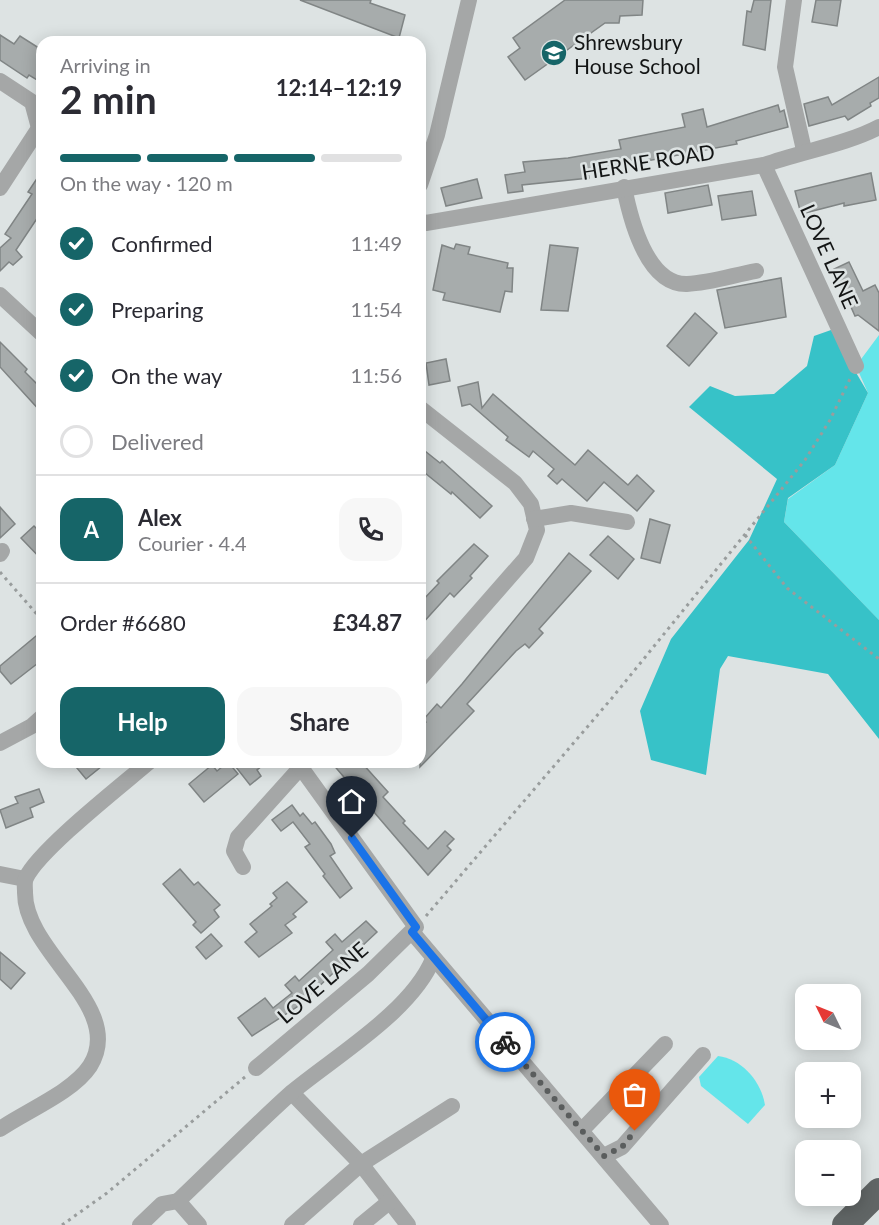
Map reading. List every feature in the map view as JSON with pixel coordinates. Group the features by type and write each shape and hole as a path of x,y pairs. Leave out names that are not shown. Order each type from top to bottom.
{"highway":[{"path":"845,1225 879,1191"}],"street":[{"path":"426,167 437,135 469,0"},
{"path":"794,0 785,67 804,150"},
{"path":"0,81 32,102 36,114"},
{"name":"HERNE ROAD","path":"426,223 624,187 764,165 804,150 848,140 879,127"},
{"path":"0,188 36,135"},
{"name":"LOVE LANE","path":"764,165 856,366"},
{"path":"624,187 631,224 646,254 666,277 686,284 756,271"},
{"path":"0,295 36,328"},
{"path":"426,413 515,483 531,504 537,530 526,558 426,673"},
{"path":"534,519 571,513 627,522"},
{"path":"0,743 36,722"},
{"path":"0,1129 67,1088 89,1067 97,1049 98,1028 90,1008 34,930 25,906 25,879 43,856 142,768"},
{"path":"243,867 234,851 238,837 296,768"},
{"path":"301,768 433,959 582,1130 661,1225"},
{"path":"0,874 25,879"},
{"name":"LOVE LANE","path":"256,1068 368,974 414,930"},
{"path":"140,1225 162,1204 178,1201 292,1093 370,1033 407,996 429,968 433,959"},
{"path":"582,1130 665,1044"},
{"path":"604,1156 622,1147 704,1055"},
{"path":"292,1093 361,1164 388,1202 408,1225"},
{"path":"292,1225 361,1164 452,1106"},
{"path":"178,1201 199,1225"},
{"path":"361,1225 388,1202"}],"path":[{"path":"414,930 612,698 805,460 830,420 856,366"},
{"path":"744,535 786,588 879,659"},
{"path":"0,572 36,613"},
{"path":"62,1225 107,1194 256,1068"}],"shaded area":[{"path":"831,330 868,393 835,465 788,498 784,522 879,620 879,739 828,674 728,656 720,669 706,775 651,760 640,711 671,639 749,540 777,479 689,407 710,386 735,396 774,394 807,366 814,336"},
{"path":"879,335 879,620 784,522 788,499 835,465 868,393 856,366"},
{"path":"718,1056 742,1066 755,1080 763,1096 765,1105 748,1124 701,1086 699,1077"}],"building":[{"path":"300,0 371,0 370,3 405,15 400,36 394,36"},
{"path":"565,0 643,0 642,15 620,16 619,23 605,23 525,80 508,57 520,48 513,38"},
{"path":"754,0 771,0 765,50 743,45 747,11 751,12"},
{"path":"816,0 841,0 837,26 812,22"},
{"path":"0,35 14,44 20,36 36,46 36,79 29,75 27,78 0,60"},
{"path":"879,77 879,98 870,103 871,106 848,120 845,116 809,126 804,104 828,97 832,105"},
{"path":"778,105 780,112 784,110 788,127 736,141 737,144 588,172 589,178 522,185 523,191 508,193 505,175 525,172 523,162 568,158 621,149 619,140 685,127 682,114 703,109 707,127"},
{"path":"871,173 876,200 844,206 844,203 801,214 795,191"},
{"path":"477,179 482,198 446,206 441,188"},
{"path":"36,180 36,220 16,250 22,257 13,265 9,262 0,271 0,248 11,238 5,234 32,194 28,192"},
{"path":"708,185 712,205 668,213 665,193"},
{"path":"752,191 756,215 722,220 718,196"},
{"path":"456,244 470,247 468,254 508,263 507,268 513,268 512,292 505,291 500,312 443,300 445,293 433,290 442,245 454,249"},
{"path":"550,245 578,248 568,311 541,310"},
{"path":"849,262 863,291 875,285 879,293 879,331 858,315 855,316 847,298 849,297 834,269"},
{"path":"781,278 786,317 725,328 717,290"},
{"path":"695,313 717,333 689,366 667,346"},
{"path":"0,342 27,369 25,372 36,383 36,406 0,367"},
{"path":"446,359 450,381 429,385 426,363"},
{"path":"478,382 482,408 493,394 575,465 588,450 628,485 637,475 654,491 637,511 604,482 587,501 562,479 557,484 548,476 554,469 533,451 529,457 506,440 508,437 470,404 462,406 458,387"},
{"path":"426,452 440,463 442,461 492,506 480,518 452,492 451,494 426,474"},
{"path":"0,507 15,524 0,538"},
{"path":"650,519 670,525 660,563 641,558"},
{"path":"34,526 36,528 36,554 21,538"},
{"path":"608,536 634,559 618,579 590,555"},
{"path":"474,544 488,556 454,597 450,593 426,619 426,597 439,583 437,581"},
{"path":"569,553 591,571 539,629 543,633 529,648 525,644 516,651 467,704 474,711 426,761 426,717 437,704 441,708"},
{"path":"36,636 36,665 11,684 0,671 0,666"},
{"path":"77,768 100,768 86,779"},
{"path":"208,768 214,768 217,771 221,768 233,768 238,774 204,802 189,784"},
{"path":"237,768 260,768 257,770 261,776 250,785"},
{"path":"336,768 366,768 388,792 383,797 405,821 403,823 428,849 445,831 454,839 447,846 451,850 428,875"},
{"path":"39,789 44,802 30,808 33,817 6,828 0,810 18,803 15,797"},
{"path":"292,805 300,816 303,813 312,824 315,822 331,844 335,853 330,856 352,888 340,898 305,847 310,844 293,822 281,831 272,820"},
{"path":"180,869 194,885 198,882 220,905 214,910 219,917 201,933 193,925 196,922 163,884"},
{"path":"287,882 307,902 293,914 296,917 285,925 292,933 259,957 245,942 257,932 250,924 272,906 270,904 277,898 273,893"},
{"path":"366,921 377,932 297,1007 252,1036 238,1018 265,998 273,1008 292,993 285,985 295,976 299,981 333,950 326,942 335,934 342,942"},
{"path":"211,934 222,946 206,959 196,947"},
{"path":"0,952 25,973 11,989 0,979"}],"way so far":[{"path":"505,1042 604,1156 622,1147 635,1131"}],"place":[{"name":"Shrewsbury House School","path":"554,53"}],"route":[{"path":"352,838 416,927 412,932 505,1042"}]}
